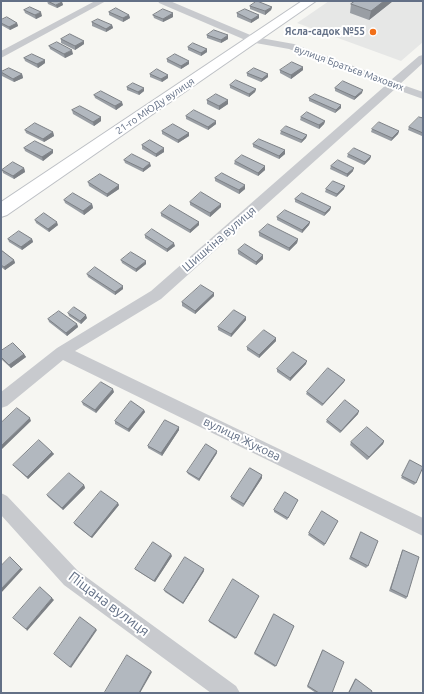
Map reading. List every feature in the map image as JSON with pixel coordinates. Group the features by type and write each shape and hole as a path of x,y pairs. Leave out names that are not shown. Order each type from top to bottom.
{"street":[{"path":"1,55 102,1"},
{"name":"вулиця Братьєв Махових","path":"162,1 253,40 291,46 423,96"},
{"name":"21-го МЮДу вулиця","path":"1,211 310,1"},
{"name":"Шишкіна вулиця","path":"1,401 62,352 156,295 423,58"},
{"name":"вулиця Жукова","path":"62,352 423,527"},
{"name":"Піщана вулиця","path":"1,502 71,578 230,693"}],"shaded area":[{"name":"Ясла-садок №55","path":"329,1 423,1 423,42 401,61 297,23"}],"building":[{"path":"48,1 60,1 62,2 56,5"},
{"path":"257,1 272,7 265,11 250,6"},
{"path":"355,1 384,1 371,11 351,4"},
{"path":"30,7 41,12 35,15 24,10"},
{"path":"116,8 129,15 123,18 109,12"},
{"path":"163,9 173,13 163,19 153,15"},
{"path":"245,9 259,15 251,20 237,13"},
{"path":"7,17 17,23 9,27 1,23 1,20"},
{"path":"98,19 112,25 106,29 92,22"},
{"path":"214,30 228,35 221,40 207,35"},
{"path":"70,34 84,41 75,46 61,39"},
{"path":"57,42 72,50 64,54 49,46"},
{"path":"193,43 207,49 201,53 188,47"},
{"path":"32,54 45,60 37,64 24,58"},
{"path":"175,54 189,61 181,66 167,59"},
{"path":"292,62 303,67 291,75 280,70"},
{"path":"9,68 22,74 13,79 1,72"},
{"path":"254,68 268,74 262,79 247,73"},
{"path":"157,69 168,75 161,79 150,74"},
{"path":"236,80 256,89 249,94 230,85"},
{"path":"343,81 363,90 355,97 335,88"},
{"path":"133,83 144,88 138,92 127,87"},
{"path":"101,91 122,102 115,106 94,95"},
{"path":"216,94 228,100 219,106 207,100"},
{"path":"315,94 341,105 336,110 309,98"},
{"path":"80,106 101,117 93,122 72,110"},
{"path":"194,110 216,121 208,127 186,116"},
{"path":"307,112 325,121 319,125 301,117"},
{"path":"419,117 423,118 423,133 409,127"},
{"path":"379,122 399,131 392,138 372,129"},
{"path":"35,123 53,132 43,139 25,130"},
{"path":"173,124 189,133 178,140 162,131"},
{"path":"286,126 307,135 302,140 281,131"},
{"path":"259,139 285,150 279,156 253,144"},
{"path":"150,140 164,148 156,154 142,145"},
{"path":"35,141 53,150 42,157 24,148"},
{"path":"354,148 371,156 365,162 348,154"},
{"path":"132,154 150,163 143,169 124,160"},
{"path":"242,155 265,166 258,173 235,161"},
{"path":"338,160 354,168 347,174 331,166"},
{"path":"13,162 24,168 13,176 2,170"},
{"path":"222,173 245,185 239,190 215,178"},
{"path":"100,174 119,185 107,194 88,182"},
{"path":"333,181 345,186 337,194 326,189"},
{"path":"201,192 221,204 210,213 190,202"},
{"path":"73,193 92,204 83,211 64,200"},
{"path":"302,193 331,207 325,213 295,199"},
{"path":"170,205 199,222 190,230 161,213"},
{"path":"285,210 310,222 302,230 277,217"},
{"path":"44,213 57,222 48,229 35,220"},
{"path":"268,224 298,239 289,248 259,232"},
{"path":"152,229 174,243 167,249 145,235"},
{"path":"19,231 32,239 21,247 8,239"},
{"path":"245,244 263,255 256,262 238,250"},
{"path":"1,250 14,260 4,267 1,265"},
{"path":"131,252 146,261 136,269 121,260"},
{"path":"95,267 123,286 115,292 87,274"},
{"path":"201,285 214,293 195,311 182,302"},
{"path":"74,307 86,315 80,321 68,313"},
{"path":"234,310 246,317 231,334 218,327"},
{"path":"59,311 77,324 66,333 48,319"},
{"path":"264,330 276,338 259,355 247,347"},
{"path":"13,343 24,354 9,365 1,357 1,351"},
{"path":"293,352 307,361 290,378 277,369"},
{"path":"328,368 345,380 323,404 307,392"},
{"path":"101,382 113,389 95,410 82,402"},
{"path":"345,400 359,411 341,431 327,420"},
{"path":"131,401 144,410 128,429 115,421"},
{"path":"17,408 30,418 1,446 1,423"},
{"path":"165,420 179,427 161,453 148,446"},
{"path":"367,427 384,441 369,457 351,442"},
{"path":"39,440 52,452 27,477 13,465"},
{"path":"206,444 217,451 199,479 187,472"},
{"path":"410,460 423,467 416,483 402,476"},
{"path":"250,468 262,475 244,504 231,497"},
{"path":"69,473 84,485 62,508 47,495"},
{"path":"101,491 118,503 91,537 74,523"},
{"path":"285,492 298,500 288,518 274,510"},
{"path":"322,511 338,521 325,544 309,533"},
{"path":"361,532 378,541 368,566 351,557"},
{"path":"153,542 171,554 154,581 135,569"},
{"path":"403,550 419,557 407,597 391,589"},
{"path":"10,557 21,568 1,589 1,566"},
{"path":"185,557 204,569 183,603 164,590"},
{"path":"233,579 259,596 236,638 209,621"},
{"path":"40,587 52,598 26,629 13,618"},
{"path":"274,614 294,626 276,666 255,653"},
{"path":"80,617 96,629 70,667 54,654"},
{"path":"323,650 344,662 332,693 319,693 308,686"},
{"path":"127,655 151,671 139,693 106,693 105,692"},
{"path":"356,679 372,691 371,693 349,693"}],"place":[{"name":"Ясла-садок №55","path":"373,32"}]}
